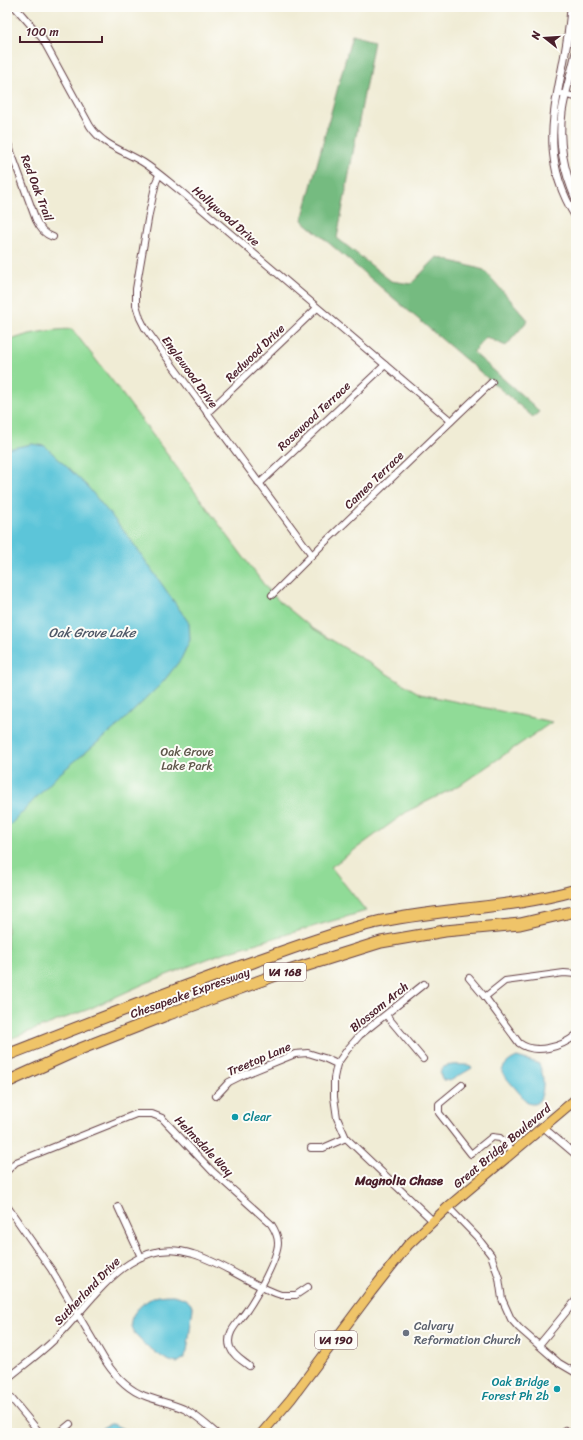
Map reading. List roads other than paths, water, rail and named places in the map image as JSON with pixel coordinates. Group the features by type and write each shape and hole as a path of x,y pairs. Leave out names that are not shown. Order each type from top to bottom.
{"highway":[{"name":"Chesapeake Expressway","path":"7,1055 198,981 324,937 373,923 428,913 521,902 576,890"},
{"name":"Chesapeake Expressway","path":"7,1082 94,1044 176,1011 279,974 381,942 445,931 520,924 576,911"}],"main road":[{"name":"Great Bridge Boulevard","path":"262,1433 291,1399 408,1245 448,1207 576,1099"}],"street":[{"name":"Hollywood Drive","path":"15,7 42,38 95,134 108,144 134,157 184,194 451,421"},
{"path":"572,7 569,33 557,93 552,134 554,159 561,186 576,217"},
{"path":"576,52 562,111 561,139 565,168 576,199"},
{"path":"557,93 576,97"},
{"name":"Red Oak Trail","path":"7,141 36,220 43,231 48,235 53,236"},
{"name":"Englewood Drive","path":"159,175 156,182 145,233 136,289 136,305 140,318 145,328 312,555"},
{"name":"Redwood Drive","path":"207,413 318,308"},
{"name":"Rosewood Terrace","path":"259,484 385,365"},
{"name":"Cameo Terrace","path":"272,595 492,382"},
{"path":"485,997 505,981 564,973 576,974"},
{"path":"469,978 519,1043 527,1048 538,1049 562,1045 576,1035"},
{"name":"Blossom Arch","path":"424,984 353,1042 337,1064 334,1078 334,1097 337,1118 346,1138 433,1221"},
{"path":"386,1015 423,1059"},
{"name":"Treetop Lane","path":"216,1096 229,1082 295,1054 308,1053 337,1064"},
{"path":"462,1085 439,1104 439,1113 471,1154 492,1137 500,1138 514,1152"},
{"name":"Helmsdale Way","path":"7,1171 13,1165 22,1160 140,1113 156,1115 167,1123 212,1171 265,1218 274,1229 278,1238 277,1252 247,1310 232,1330 229,1337 231,1350 250,1366"},
{"path":"543,1127 576,1155"},
{"path":"311,1148 323,1148 346,1138"},
{"path":"7,1206 34,1244 113,1372 124,1383 144,1396 166,1402 187,1411 204,1422 216,1433"},
{"path":"118,1207 141,1256"},
{"path":"448,1207 488,1250 496,1266 501,1294 506,1309 518,1328 559,1363 576,1373"},
{"name":"Sutherland Drive","path":"7,1379 58,1336 114,1276 126,1265 141,1256 167,1250 184,1251 203,1258 275,1293 285,1296 296,1295 308,1288"},
{"path":"539,1345 576,1300"},
{"path":"7,1393 40,1433"},
{"path":"59,1433 70,1424"}],"water":[{"name":"Oak Grove Lake","path":"32,444 45,446 87,486 128,536 189,623 190,640 181,659 163,682 120,724 58,775 7,828 7,449"},
{"path":"517,1057 538,1063 541,1068 543,1089 538,1101 534,1104 528,1103 502,1073 506,1064"},
{"path":"468,1065 472,1068 450,1081 443,1080 441,1070 443,1067"},
{"path":"174,1295 185,1299 193,1308 187,1352 183,1359 177,1363 169,1361 145,1345 136,1336 131,1326 131,1320 136,1310 146,1302 157,1296"},
{"path":"109,1424 113,1424 132,1433 99,1433 102,1428"}],"place":[{"name":"Clear","path":"235,1117"},
{"name":"Calvary Reformation Church","path":"406,1333"},
{"name":"Oak Bridge Forest Ph 2b","path":"557,1389"}],"district":[{"name":"Magnolia Chase","path":"399,1180"}],"park label":[{"name":"Oak Grove Lake Park","path":"187,759"}]}
